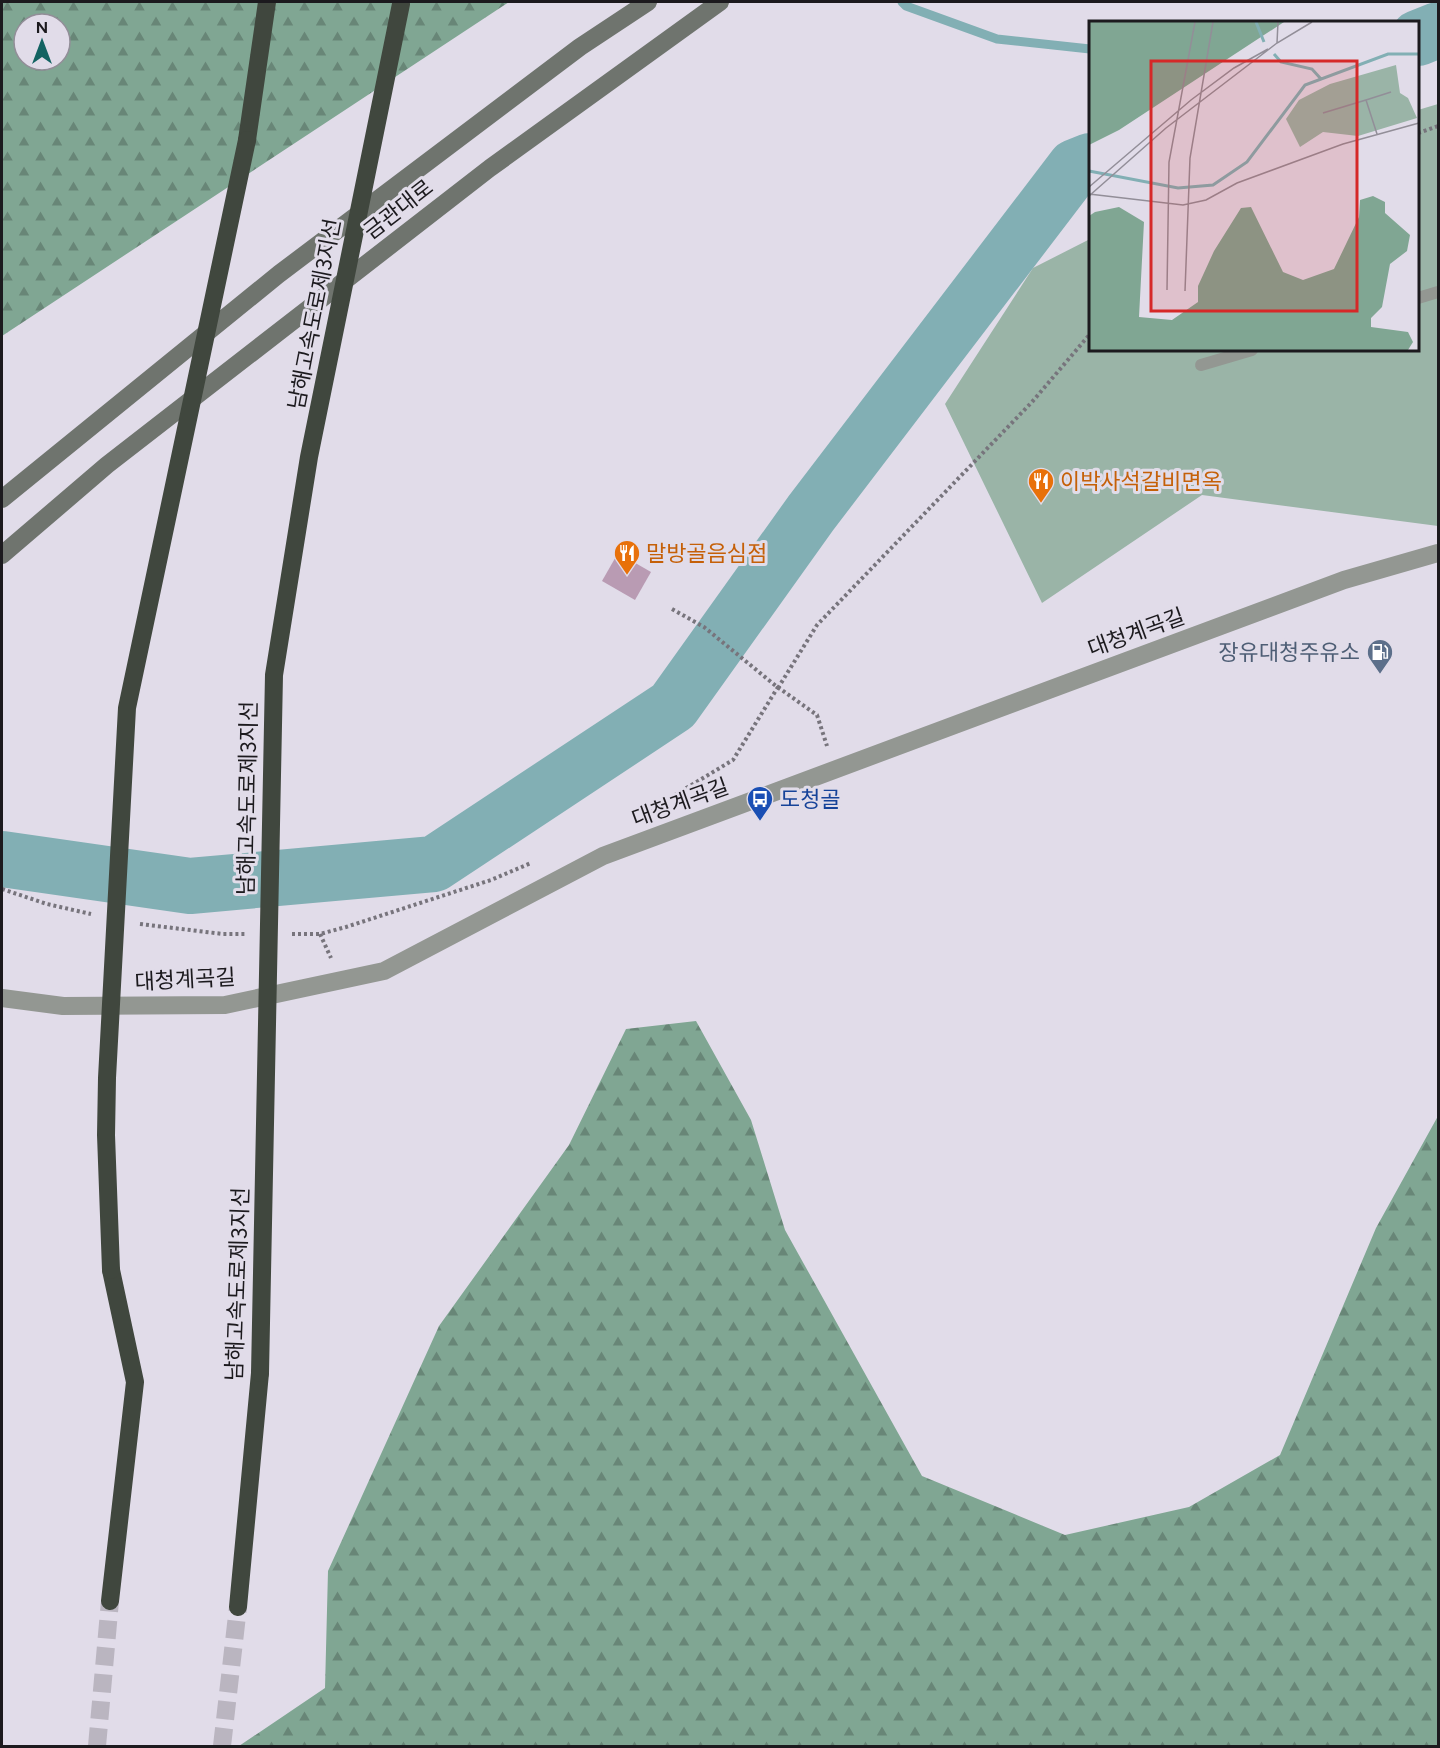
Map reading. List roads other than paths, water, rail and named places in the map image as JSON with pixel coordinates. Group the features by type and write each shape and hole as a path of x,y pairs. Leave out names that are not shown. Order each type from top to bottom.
{"highway":[{"path":"110,1601 135,1382 111,1270 106,1135 107,1078 127,708 247,140 267,2"},
{"name":"남해고속도로제3지선","path":"238,1607 260,1373 274,675 309,457 401,3"}],"main road":[{"name":"금관대로","path":"2,499 279,274 580,47 648,2"},
{"name":"금관대로","path":"2,555 107,465 490,168 720,2"}],"street":[{"name":"대청계곡길","path":"2,998 63,1006 225,1005 384,971 603,856 1344,580 1438,553"}],"lane":[{"path":"1419,298 1438,292"},
{"path":"1201,365 1249,351"}],"waterway":[{"path":"902,2 906,6 997,39 1089,49"},
{"path":"1419,38 1438,30"},
{"path":"2,859 190,886 434,864 673,706 811,513 1075,167 1089,161"}],"tunnel":[{"path":"97,1746 110,1601"},
{"path":"222,1746 238,1607"}],"place":[{"name":"이박사석갈비면옥","path":"1041,504"},
{"name":"말방골음심점","path":"627,576"},
{"name":"장유대청주유소","path":"1380,675"},
{"name":"도청골","path":"760,822"}]}
